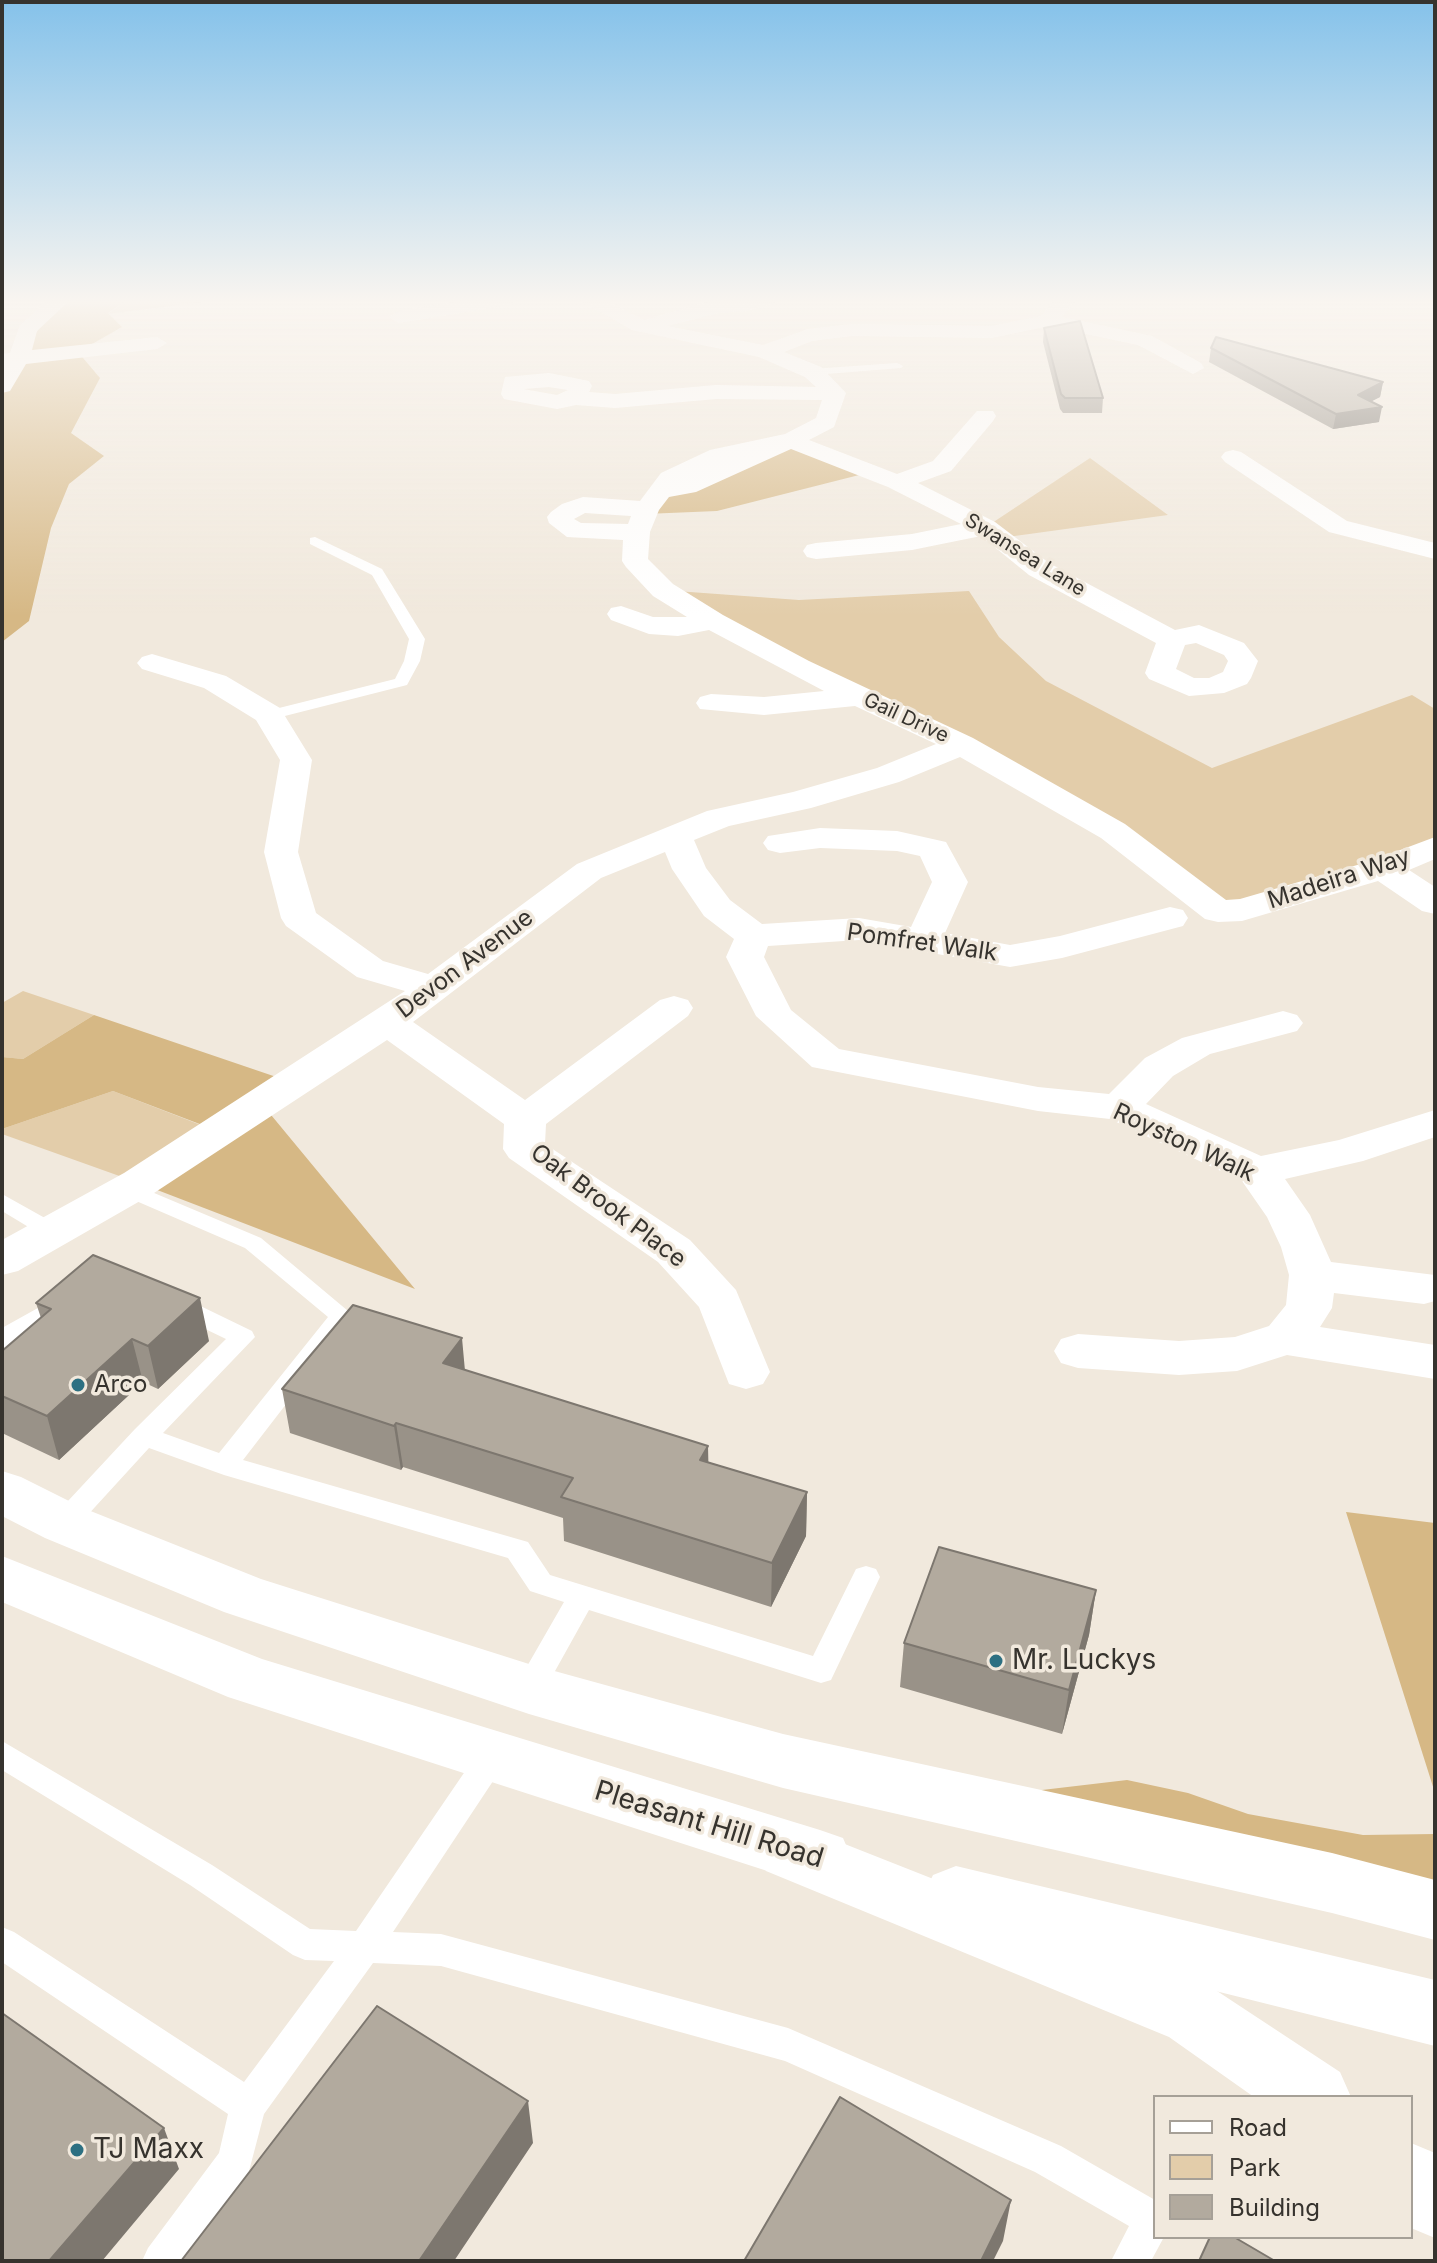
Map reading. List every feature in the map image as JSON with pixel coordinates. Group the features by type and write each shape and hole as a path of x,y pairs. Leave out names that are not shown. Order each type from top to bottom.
{"main road":[{"path":"2,1491 64,1523 244,1596 529,1689 783,1761 1332,1883 1435,1910"},
{"name":"Pleasant Hill Road","path":"2,1578 249,1680 789,1851 976,1902 1435,2013"},
{"path":"789,1851 1193,2014 1312,2095"},
{"path":"1413,2182 1435,2201"}],"street":[{"name":"Gail Drive","path":"831,405 826,422 788,440 718,455 670,478 648,511 635,561 663,590 713,621 962,745 1113,831 1218,911 1242,910"},
{"path":"897,482 942,466 985,416"},
{"name":"Swansea Lane","path":"788,440 897,482 986,527 1039,569 1171,639"},
{"path":"1233,457 1338,527 1435,551"},
{"path":"851,518 871,546"},
{"path":"816,551 912,542 986,527"},
{"path":"621,614 649,625 678,627 713,621"},
{"path":"152,663 215,682 269,715 278,735 296,760 281,852 299,918 370,969 431,987"},
{"path":"711,703 764,706 859,696"},
{"name":"Devon Avenue","path":"2,1260 128,1189 388,1022 589,871 719,818 799,801 888,775 962,745"},
{"path":"674,834 689,869 717,908 754,936"},
{"path":"780,843 820,838 851,839 897,841 934,849 950,882 925,938"},
{"name":"Madeira Way","path":"1242,910 1383,868 1435,847"},
{"path":"1383,868 1435,903"},
{"name":"Pomfret Walk","path":"754,936 859,929 925,938 1010,956 1062,947 1170,918"},
{"name":"Royston Walk","path":"754,936 745,957 775,1016 826,1059 1038,1099 1119,1107 1257,1171 1288,1215 1304,1247 1312,1275 1309,1308 1286,1338"},
{"name":"Oak Brook Place","path":"525,1120 674,1008"},
{"name":"Oak Brook Place","path":"388,1022 525,1120"},
{"path":"1119,1107 1159,1067 1196,1046 1283,1023"},
{"name":"Oak Brook Place","path":"525,1120 524,1149 674,1251 720,1301 746,1372"},
{"path":"1257,1171 1348,1152 1435,1123"},
{"path":"1312,1275 1424,1288"},
{"path":"1078,1351 1179,1358 1237,1354 1286,1338 1435,1362"}],"lane":[{"path":"269,715 401,682 412,661 417,639 377,572 315,541"},
{"path":"128,1189 253,1243 342,1316 224,1465"},
{"path":"2,1201 53,1232"},
{"path":"2,1340 88,1287"},
{"path":"64,1523 144,1436 243,1337 151,1292"},
{"path":"144,1436 224,1465 518,1550 540,1583 821,1671 866,1577"},
{"path":"529,1689 582,1597"},
{"path":"2,1754 201,1875 305,1944 441,1950 788,2045 1048,2159 1153,2219 1130,2261"},
{"path":"161,2261 235,2162 248,2106 364,1947 492,1757"},
{"path":"2,1943 248,2106"}],"green space":[{"path":"1090,458 1168,515 1000,538 986,527"},
{"path":"663,590 799,600 969,591 999,637 1046,681 1212,768 1412,695 1435,709 1435,847 1242,910 1113,831"},
{"path":"23,991 94,1015 23,1059 2,1057 2,1003"},
{"path":"113,1091 219,1132 139,1183 2,1134 2,1129"}],"shaded area":[{"path":"2,405 86,405 71,433 104,456 69,484 51,528 29,621 2,642"},
{"path":"788,440 871,472 717,511 645,514 661,491"},
{"path":"94,1015 294,1083 262,1104 415,1289 139,1183 218,1131 113,1091 2,1129 2,1057 23,1059"},
{"path":"1346,1512 1435,1523 1435,1793"},
{"path":"1127,1780 1188,1793 1248,1814 1363,1835 1435,1834 1435,1910 957,1800"}],"building":[{"path":"1318,405 1382,407 1336,414"},
{"path":"93,1255 200,1298 148,1346 132,1339 47,1416 2,1396 2,1351 51,1309 36,1303"},
{"path":"353,1305 462,1338 443,1363 708,1446 700,1460 807,1492 772,1563 561,1497 573,1478 396,1423 394,1426 282,1389"},
{"path":"939,1547 1096,1590 1069,1690 904,1643"},
{"path":"377,2006 528,2101 419,2261 181,2261"},
{"name":"TJ Maxx","path":"2,2013 164,2128 49,2261 2,2261"},
{"path":"840,2097 1011,2200 981,2261 744,2261"},
{"path":"1209,2239 1237,2239 1275,2261 1199,2261"}],"place":[{"name":"Arco","path":"78,1385"},
{"name":"Mr. Luckys","path":"996,1661"},
{"name":"TJ Maxx","path":"77,2150"}]}
